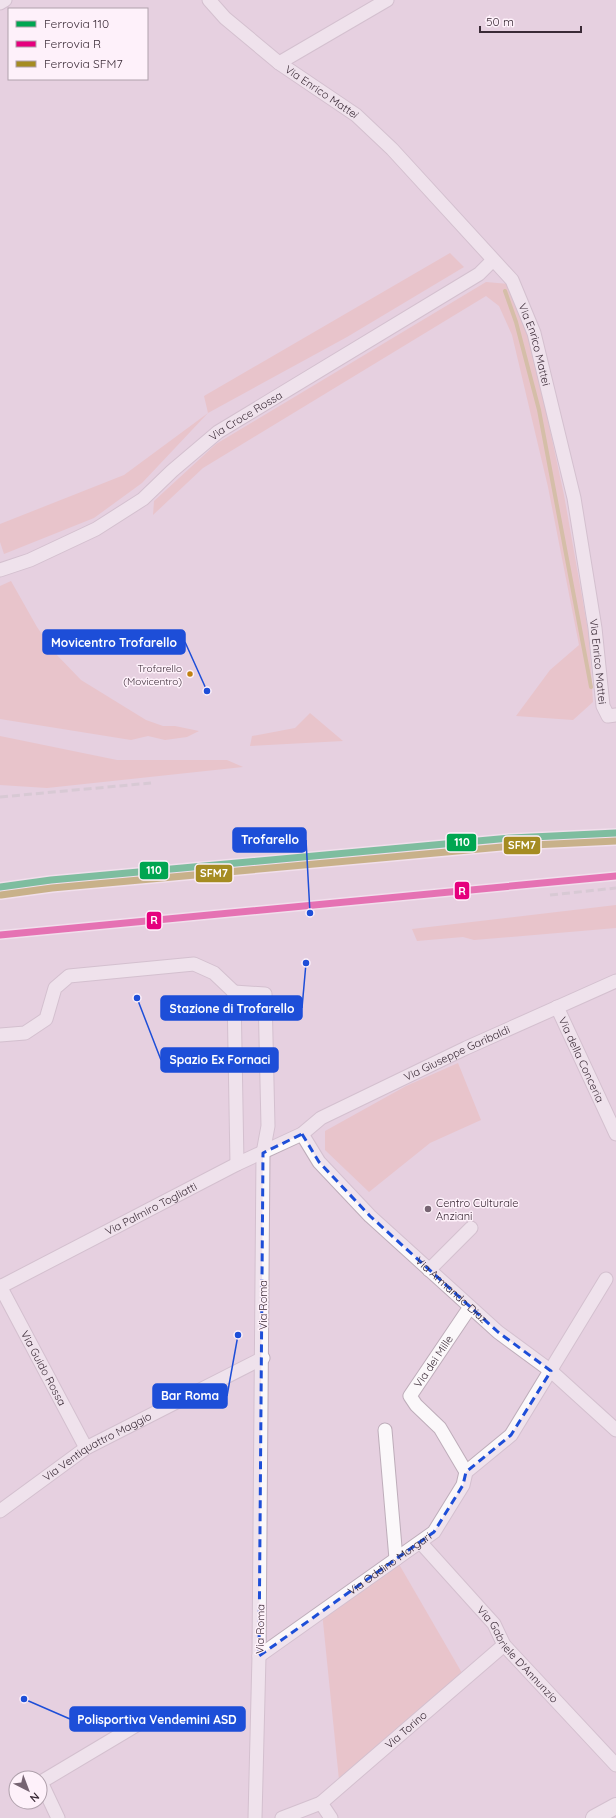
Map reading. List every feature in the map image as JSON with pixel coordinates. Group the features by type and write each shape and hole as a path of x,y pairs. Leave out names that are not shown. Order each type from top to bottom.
{"main road":[{"path":"594,1818 616,1806"}],"street":[{"path":"0,3 5,0"},
{"name":"Via Enrico Mattei","path":"209,0 225,18 279,63 356,115 392,149 512,280 534,333 558,426 574,498 596,628 603,706 608,716 616,715"},
{"path":"279,63 387,0"},
{"name":"Via Croce Rossa","path":"0,570 30,560 96,529 143,498 218,432 479,274 493,260"},
{"path":"0,1035 25,1033 46,1019 55,988 69,976 194,964 214,973 234,992 237,1164"},
{"name":"Via Giuseppe Garibaldi","path":"302,1134 321,1118 346,1105 466,1048 616,981"},
{"name":"Via Roma","path":"234,992 265,994 268,1126 263,1153 259,1656 255,1818"},
{"name":"Via della Conceria","path":"557,1007 616,1132"},
{"name":"Via Palmiro Togliatti","path":"0,1287 237,1164 302,1134"},
{"name":"Via Armando Diaz","path":"302,1134 319,1162 370,1216 498,1332 551,1371 616,1430"},
{"path":"429,1270 471,1228"},
{"path":"466,1472 511,1435 606,1279"},
{"name":"Via Guido Rossa","path":"0,1287 86,1448"},
{"name":"Via dei Mille","path":"466,1472 440,1428 416,1405 410,1396 470,1307"},
{"name":"Via Ventiquattro Maggio","path":"0,1511 86,1448 262,1358"},
{"path":"385,1430 396,1559"},
{"name":"Via Oddino Morgari","path":"259,1656 421,1543 434,1532 463,1485 466,1472"},
{"name":"Via Gabriele D'Annunzio","path":"421,1543 494,1624 504,1645 616,1764"},
{"name":"Via Torino","path":"282,1818 321,1803 504,1645"},
{"path":"58,1818 41,1782 150,1717"},
{"path":"321,1803 331,1818"}],"highlighted area":[{"path":"302,1134 319,1162 370,1216 498,1332 551,1371 511,1435 466,1472 463,1485 434,1532 259,1656 263,1358 263,1153"}],"shaded area":[{"path":"450,253 464,267 347,337 208,413 204,396"},
{"path":"486,282 509,284 528,328 564,495 589,636 593,702 573,720 516,716 550,670 579,645 548,487 512,335 499,306 486,296 203,468 153,515 154,501 216,444"},
{"path":"208,413 142,483 94,518 4,554 0,542 0,524 124,475"},
{"path":"11,581 37,627 54,652 81,680 146,720 163,726 175,726 199,731 187,737 165,740 148,736 131,740 0,719 0,586"},
{"path":"310,713 343,741 250,746 252,736 295,728"},
{"path":"0,736 117,760 227,760 243,767 47,788 0,785"},
{"path":"616,905 616,928 474,940 463,937 417,941 412,929"},
{"path":"458,1063 481,1120 430,1143 369,1192 325,1150 325,1131 406,1086"},
{"path":"396,1559 462,1673 339,1780 322,1612"}],"waterway":[{"path":"505,291 516,322 539,410 591,687"}],"railway":[{"path":"0,797 151,783"},
{"path":"550,895 616,888"}],"rail line":[{"name":"110","path":"0,887 51,880 511,838 616,833"},
{"name":"SFM7","path":"1,895 52,888 512,846 616,841"},
{"name":"R","path":"0,935 616,876"}],"place":[{"name":"Trofarello (Movicentro)","path":"190,674"},
{"name":"Movicentro Trofarello","path":"207,691"},
{"name":"Trofarello","path":"310,913"},
{"name":"Stazione di Trofarello","path":"306,963"},
{"name":"Spazio Ex Fornaci","path":"137,998"},
{"name":"Centro Culturale Anziani","path":"428,1209"},
{"name":"Bar Roma","path":"238,1335"},
{"name":"Polisportiva Vendemini ASD","path":"24,1699"}]}
